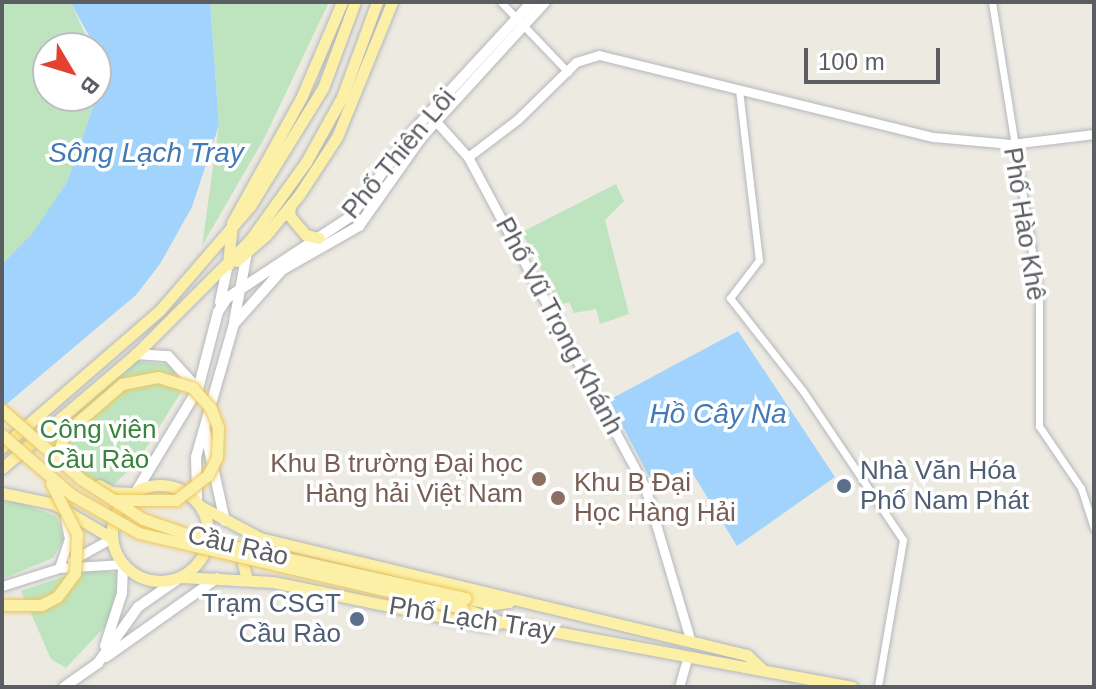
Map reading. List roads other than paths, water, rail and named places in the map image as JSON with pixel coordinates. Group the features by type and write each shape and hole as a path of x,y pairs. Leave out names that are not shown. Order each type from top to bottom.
{"main road":[{"path":"218,312 228,265 232,223 302,96 342,2"},
{"path":"2,447 160,310 232,223 286,154 323,88 355,2"},
{"path":"2,468 136,354 250,240 306,162 342,97 377,2"},
{"path":"228,265 247,255 290,206 337,137 392,2"},
{"name":"Phố Thiên Lôi","path":"521,22 532,2"},
{"name":"Phố Thiên Lôi","path":"134,492 198,389 218,312 239,285 319,238 361,205 433,118 521,22 545,2"},
{"name":"Phố Thiên Lôi","path":"199,504 196,457 234,324 282,270 359,226 433,118"},
{"path":"290,206 289,215 306,235 319,238"},
{"path":"234,324 250,240"},
{"path":"136,354 168,356 186,370 198,389"},
{"path":"98,663 138,607 193,569 208,544 199,504 175,486 111,492 71,465 60,449 64,434 122,384 158,377 200,394 211,409 220,438 214,466 201,484 164,502 111,500"},
{"name":"Cầu Rào","path":"2,410 111,500 181,534 464,603 502,622"},
{"path":"204,425 225,521"},
{"name":"Cầu Rào","path":"2,435 47,476 118,524 160,540 464,603 509,602"},
{"path":"2,605 20,609 49,602 75,573 77,534 47,476"},
{"path":"98,663 120,604 123,564 112,538 116,513 134,492"},
{"path":"2,493 57,506 112,538"},
{"name":"Phố Lạch Tray","path":"199,504 260,538 459,583 509,602 747,655 761,668"},
{"path":"247,580 241,556 260,538"},
{"path":"123,564 150,580 181,577"},
{"name":"Phố Lạch Tray","path":"181,577 247,580 488,626 502,622 744,670 761,668 852,687"},
{"path":"64,687 217,578"}],"street":[{"path":"501,2 569,74"},
{"name":"Phố Hào Khê","path":"992,2 1011,144 1039,296 1039,426 1081,488 1094,528"},
{"path":"468,157 569,74 576,62 599,55 934,137 1011,144 1094,134"},
{"path":"739,90 759,260 730,298 803,391 903,540 878,687"},
{"name":"Phố Vũ Trọng Khánh","path":"433,118 468,157 645,487 691,642"},
{"path":"57,506 69,539 59,568"},
{"path":"2,586 59,568 112,538"},
{"path":"59,568 123,564"},
{"path":"679,687 687,659"}],"water":[{"name":"Sông Lạch Tray","path":"70,2 210,2 219,125 192,207 160,264 136,295 2,408 2,264 32,234 67,182 91,112 112,112 112,32 87,32"},
{"name":"Hồ Cây Na","path":"738,331 835,477 737,546 690,469 652,482 609,400"}],"place":[{"name":"Khu B trường Đại học Hàng hải Việt Nam","path":"539,479"},
{"name":"Nhà Văn Hóa Phố Nam Phát","path":"844,486"},
{"name":"Khu B Đại Học Hàng Hải","path":"558,498"},
{"name":"Trạm CSGT Cầu Rào","path":"357,619"}],"park label":[{"name":"Công viên Cầu Rào","path":"98,445"}]}
